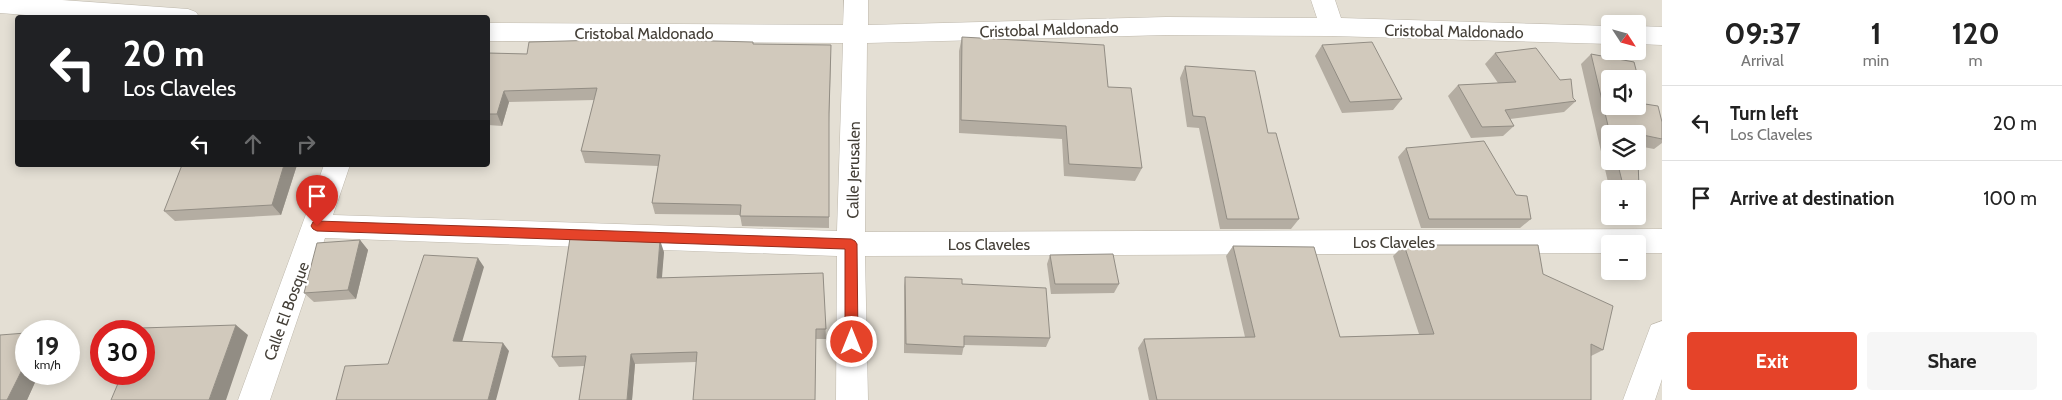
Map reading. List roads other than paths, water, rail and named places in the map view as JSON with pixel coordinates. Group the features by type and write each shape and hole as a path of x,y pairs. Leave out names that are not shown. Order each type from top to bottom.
{"street":[{"name":"Calle Jerusalen","path":"852,400 851,244 856,0"},
{"path":"1323,0 1332,27"},
{"path":"0,4 148,15"},
{"name":"Cristobal Maldonado","path":"490,32 856,34 1166,26 1332,27 1601,35"},
{"path":"1646,35 1662,36"},
{"name":"Calle El Bosque","path":"254,400 336,167"},
{"name":"Los Claveles","path":"317,226 851,244 1662,241"},
{"path":"1639,400 1662,335"}]}
